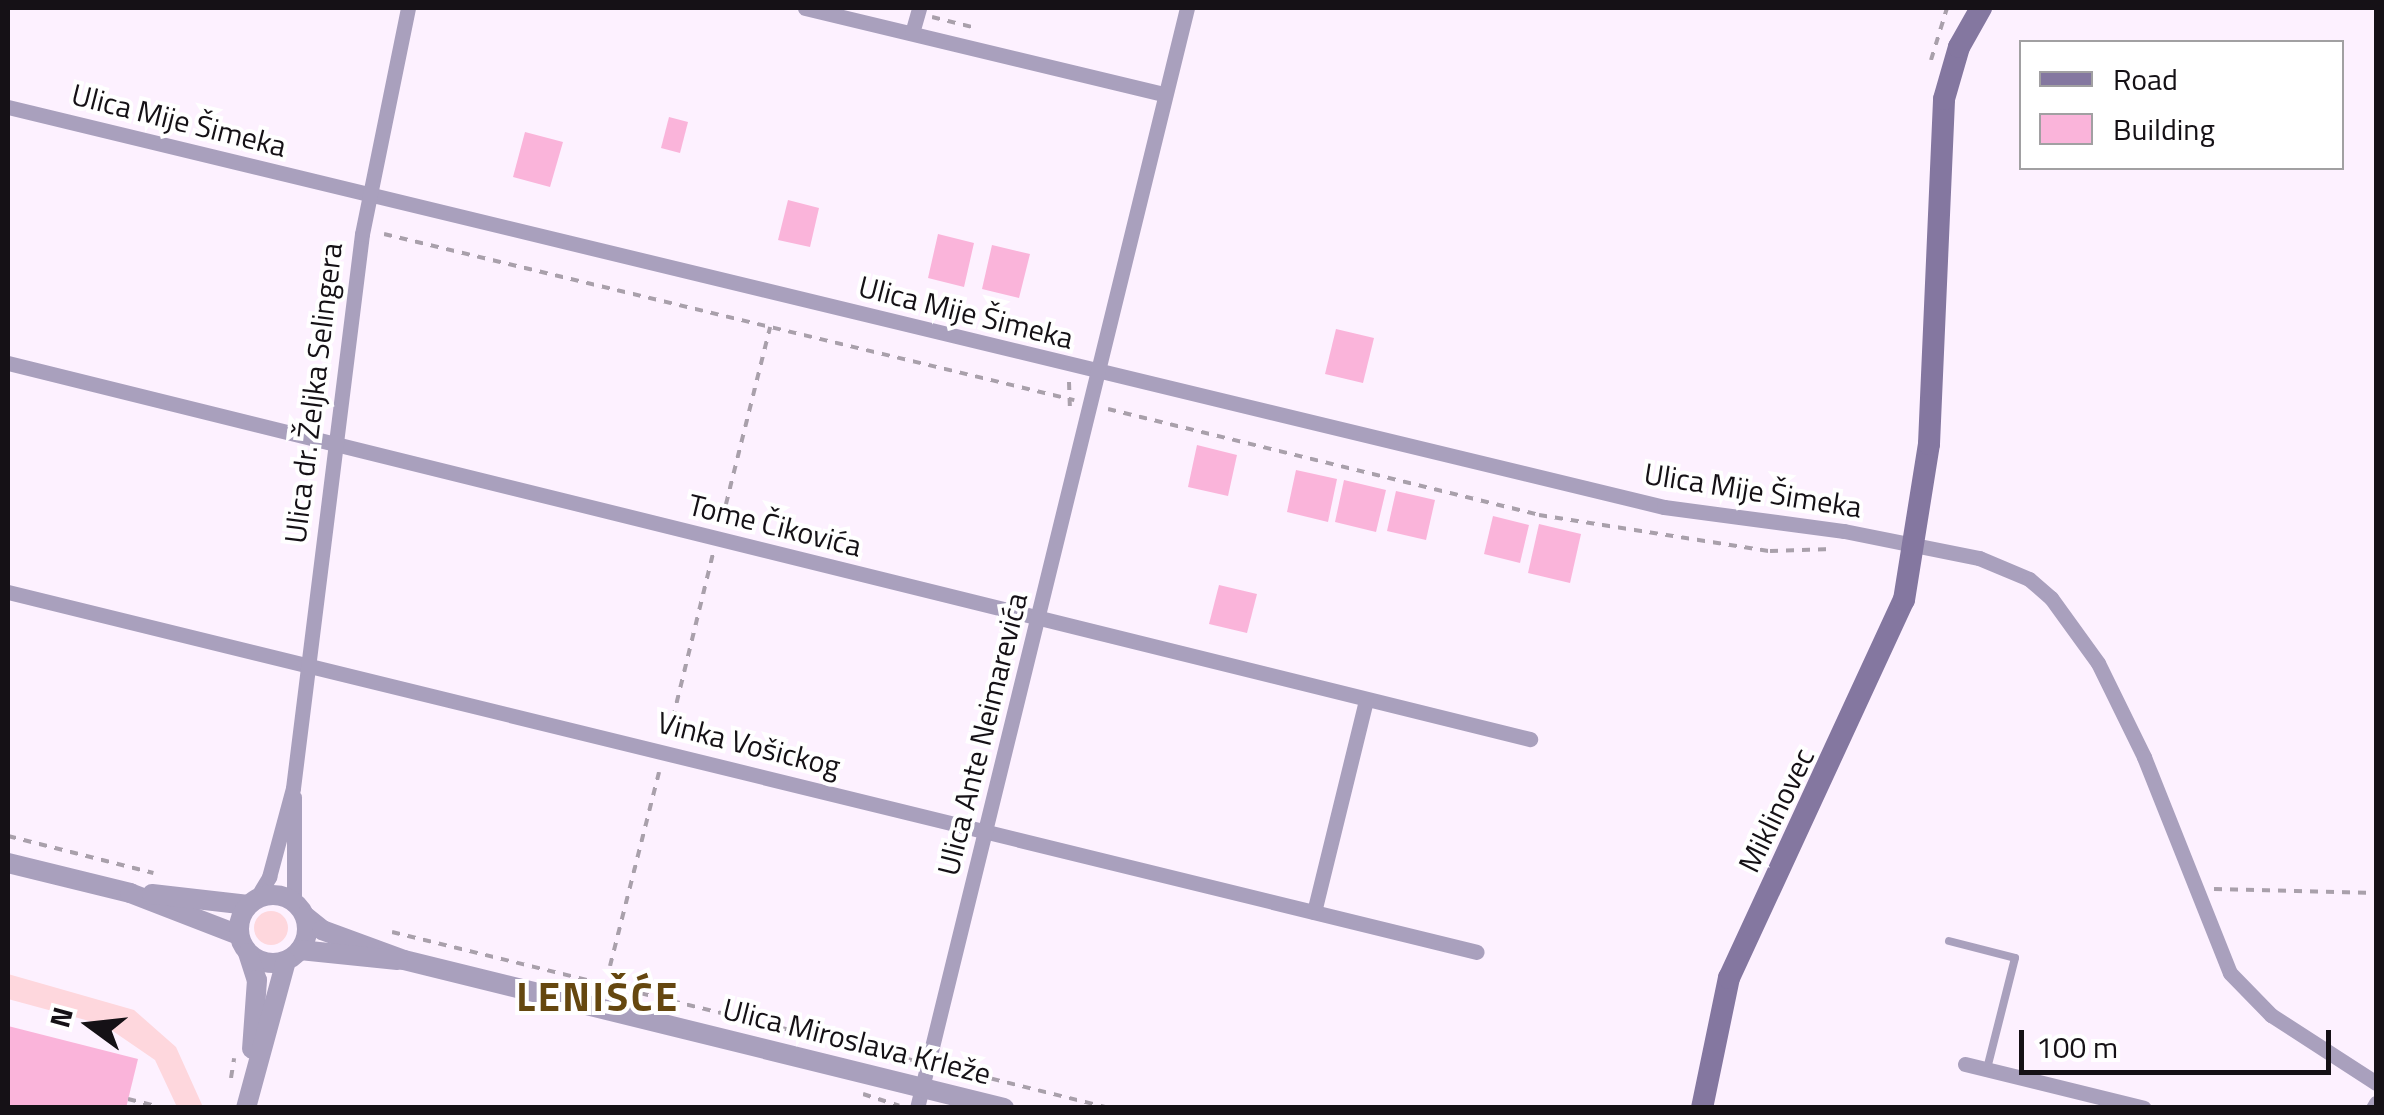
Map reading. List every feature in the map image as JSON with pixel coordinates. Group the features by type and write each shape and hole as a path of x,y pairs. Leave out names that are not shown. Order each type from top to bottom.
{"main road":[{"name":"Miklinovec","path":"1702,1108 1729,978 1883,658 1917,543 1931,410 1944,99 1954,59 1981,8"}],"street":[{"name":"Ulica dr. Željka Selingera","path":"252,902 270,877 293,788 362,234 375,196 408,8"},
{"path":"805,8 1164,94"},
{"path":"912,34 918,8"},
{"name":"Ulica Ante Neimarevića","path":"920,1098 1186,8"},
{"name":"Ulica Mije Šimeka","path":"8,107 1664,507 1917,543"},
{"name":"Tome Čikovića","path":"8,362 1530,739"},
{"path":"1917,543 1978,558 2029,580 2072,622 2123,709 2220,956 2241,988 2376,1083"},
{"name":"Vinka Vošickog","path":"8,592 1477,952"},
{"path":"1314,912 1366,700"},
{"name":"Ulica dr. Željka Selingera","path":"293,788 299,909"},
{"path":"8,863 130,893 252,902 275,894 299,909 293,956 241,1096"},
{"path":"130,893 243,944 266,963 293,956"},
{"path":"241,1096 257,994 243,944 252,902"},
{"name":"Ulica Miroslava Krleže","path":"299,909 322,930 404,960 920,1098 1004,1108"},
{"name":"Ulica Miroslava Krleže","path":"293,956 404,960"},
{"path":"1965,1064 2144,1108"}],"lane":[{"path":"1949,941 2015,958 1987,1069"}],"path":[{"path":"1930,77 1947,8"},
{"path":"384,234 1587,525 1770,551 1838,549"},
{"path":"717,539 770,327"},
{"path":"1065,398 1073,366"},
{"path":"8,836 161,874"},
{"path":"2194,889 2376,893"},
{"path":"385,930 1110,1108"},
{"path":"237,1044 241,1096"},
{"path":"128,1099 163,1108"}],"shaded area":[{"path":"271,911 283,916 288,928 283,940 271,945 259,940 254,928 259,916"},
{"path":"8,974 134,1010 176,1047 203,1107 177,1107 155,1060 104,1025 8,999"}],"building":[{"path":"669,117 688,122 680,153 661,148"},
{"path":"525,132 563,142 550,187 513,177"},
{"path":"788,200 819,208 810,247 778,240"},
{"path":"938,234 974,243 964,287 928,278"},
{"path":"992,245 1030,254 1019,298 982,289"},
{"path":"1336,329 1374,338 1363,383 1325,374"},
{"path":"1197,445 1237,455 1228,496 1188,487"},
{"path":"1296,470 1337,479 1328,522 1287,512"},
{"path":"1344,480 1386,490 1376,532 1335,522"},
{"path":"1396,491 1435,500 1426,540 1387,531"},
{"path":"1493,516 1529,525 1520,563 1484,554"},
{"path":"1539,524 1581,534 1570,583 1528,573"},
{"path":"1219,585 1257,594 1247,633 1209,624"},
{"path":"8,1026 138,1059 126,1108 8,1108"}],"district":[{"name":"LENIŠĆE","path":"598,997"}]}
